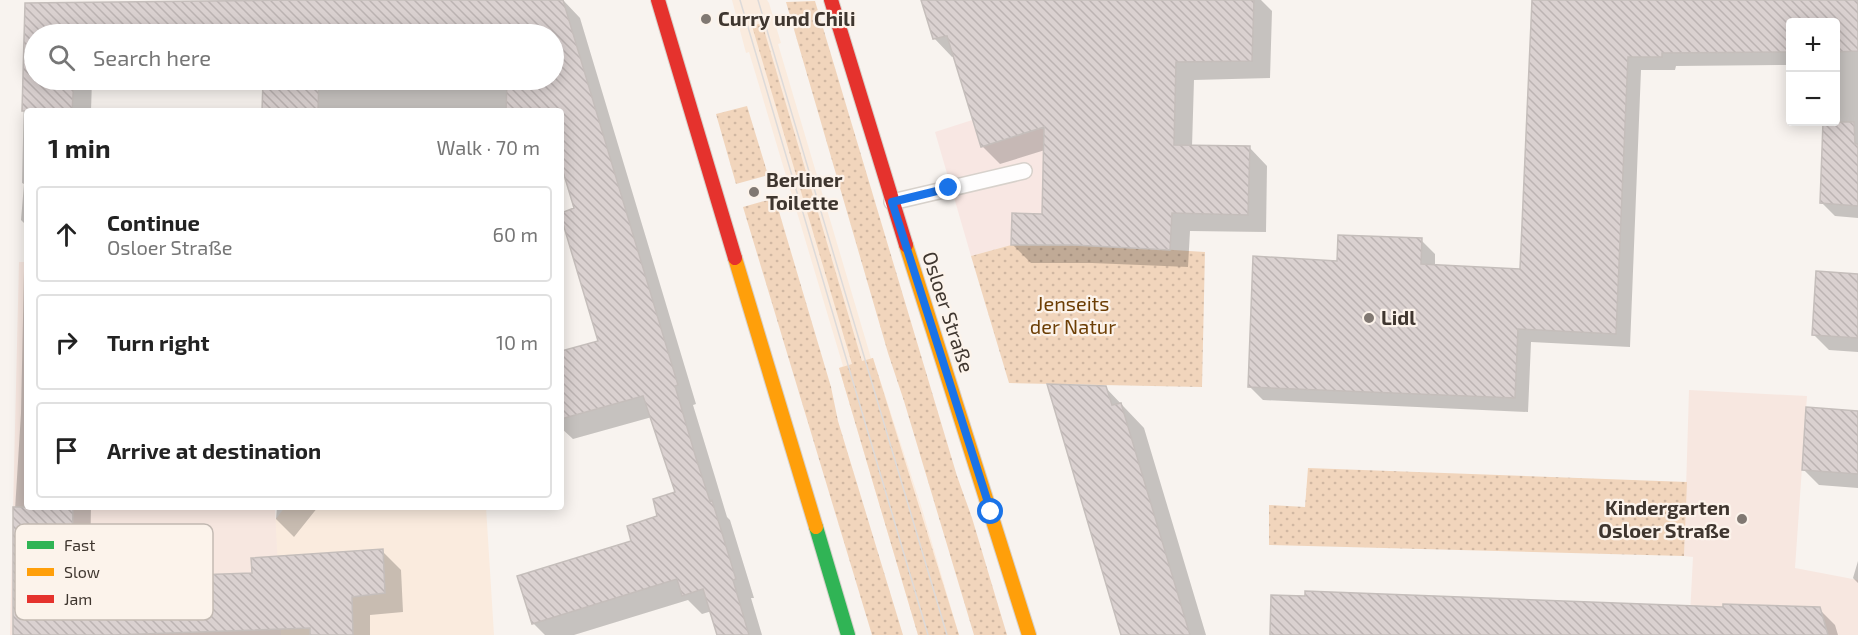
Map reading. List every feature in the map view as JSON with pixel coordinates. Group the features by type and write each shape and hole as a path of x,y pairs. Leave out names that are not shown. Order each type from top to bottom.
{"main road":[{"path":"658,0 848,635"},
{"name":"Osloer Straße","path":"831,0 892,202 1029,635"}],"lane":[{"path":"892,202 1024,171"}],"shaded area":[{"path":"732,0 767,0 769,3 781,43 778,44 871,358 873,358 922,509 959,635 918,635 839,368 843,366 749,52 746,53"},
{"path":"1031,101 1140,247 1011,245 971,256 935,132"},
{"path":"19,262 24,262 24,510 275,510 281,635 10,635"},
{"name":"Kindergarten Osloer Straße","path":"1689,390 1807,396 1795,568 1858,580 1858,635 1689,635 1693,557 1684,556"},
{"path":"283,510 486,510 494,635 281,635 275,520"}],"green space":[{"path":"815,1 1007,635 974,635 888,353 786,2"},
{"path":"762,23 862,361 873,358 959,635 918,635 839,368 852,364 752,26"},
{"path":"747,106 768,175 736,184 716,114"},
{"path":"775,198 831,387 838,421 903,635 872,635 743,207"},
{"name":"Jenseits der Natur","path":"1011,245 1111,246 1205,252 1202,387 1009,383 971,256"},
{"path":"1308,468 1687,482 1684,556 1269,545 1269,505 1305,507"}],"building":[{"path":"563,0 678,385 675,386 696,458 710,501 712,500 736,579 733,580 749,635 717,635 703,589 682,596 677,579 532,624 517,576 631,541 627,526 657,516 653,499 675,492 643,396 564,418 564,350 598,341 564,227 564,212 574,208 564,175 564,108 506,108 507,90 564,90 564,24 24,24 25,3"},
{"path":"921,0 1254,0 1252,61 1176,62 1174,145 1250,146 1248,215 1172,213 1170,250 1073,245 1011,245 1012,213 1042,214 1044,127 981,147 947,36 933,39"},
{"path":"1532,0 1858,0 1858,51 1840,52 1840,18 1786,18 1786,52 1662,53 1662,57 1628,57 1616,334 1518,329 1515,398 1248,387 1253,256 1337,261 1338,235 1422,238 1421,264 1520,269"},
{"path":"24,39 24,90 73,90 72,108 24,108 22,111"},
{"path":"263,90 319,90 318,108 262,108"},
{"path":"1840,122 1854,122 1855,144 1858,144 1858,206 1820,203 1823,126 1840,126"},
{"path":"1816,271 1858,274 1858,338 1812,335"},
{"path":"1047,384 1106,386 1112,405 1121,403 1190,635 1121,635"},
{"path":"1806,407 1858,411 1858,474 1802,470"},
{"path":"13,507 24,507 24,510 73,510 73,524 15,524 15,620 213,620 213,574 252,573 251,558 383,549 385,593 352,597 353,635 310,635 310,628 113,635 13,635"},
{"path":"1305,591 1723,607 1723,604 1820,607 1828,635 1270,635 1271,595 1305,596"}],"tram line":[{"path":"740,0 928,635"},
{"path":"758,0 947,635"}],"traffic: fast":[{"path":"816,527 848,635"}],"traffic: slow":[{"path":"906,245 1029,635"},
{"path":"735,258 816,527"}],"traffic: jam":[{"path":"658,0 735,258"},
{"path":"831,0 906,245"}],"place":[{"name":"Curry und Chili","path":"706,19"},
{"name":"Berliner Toilette","path":"754,192"},
{"name":"Lidl","path":"1369,318"},
{"name":"Kindergarten Osloer Straße","path":"1742,519"}],"route":[{"path":"949,188 892,202 991,512"}]}
